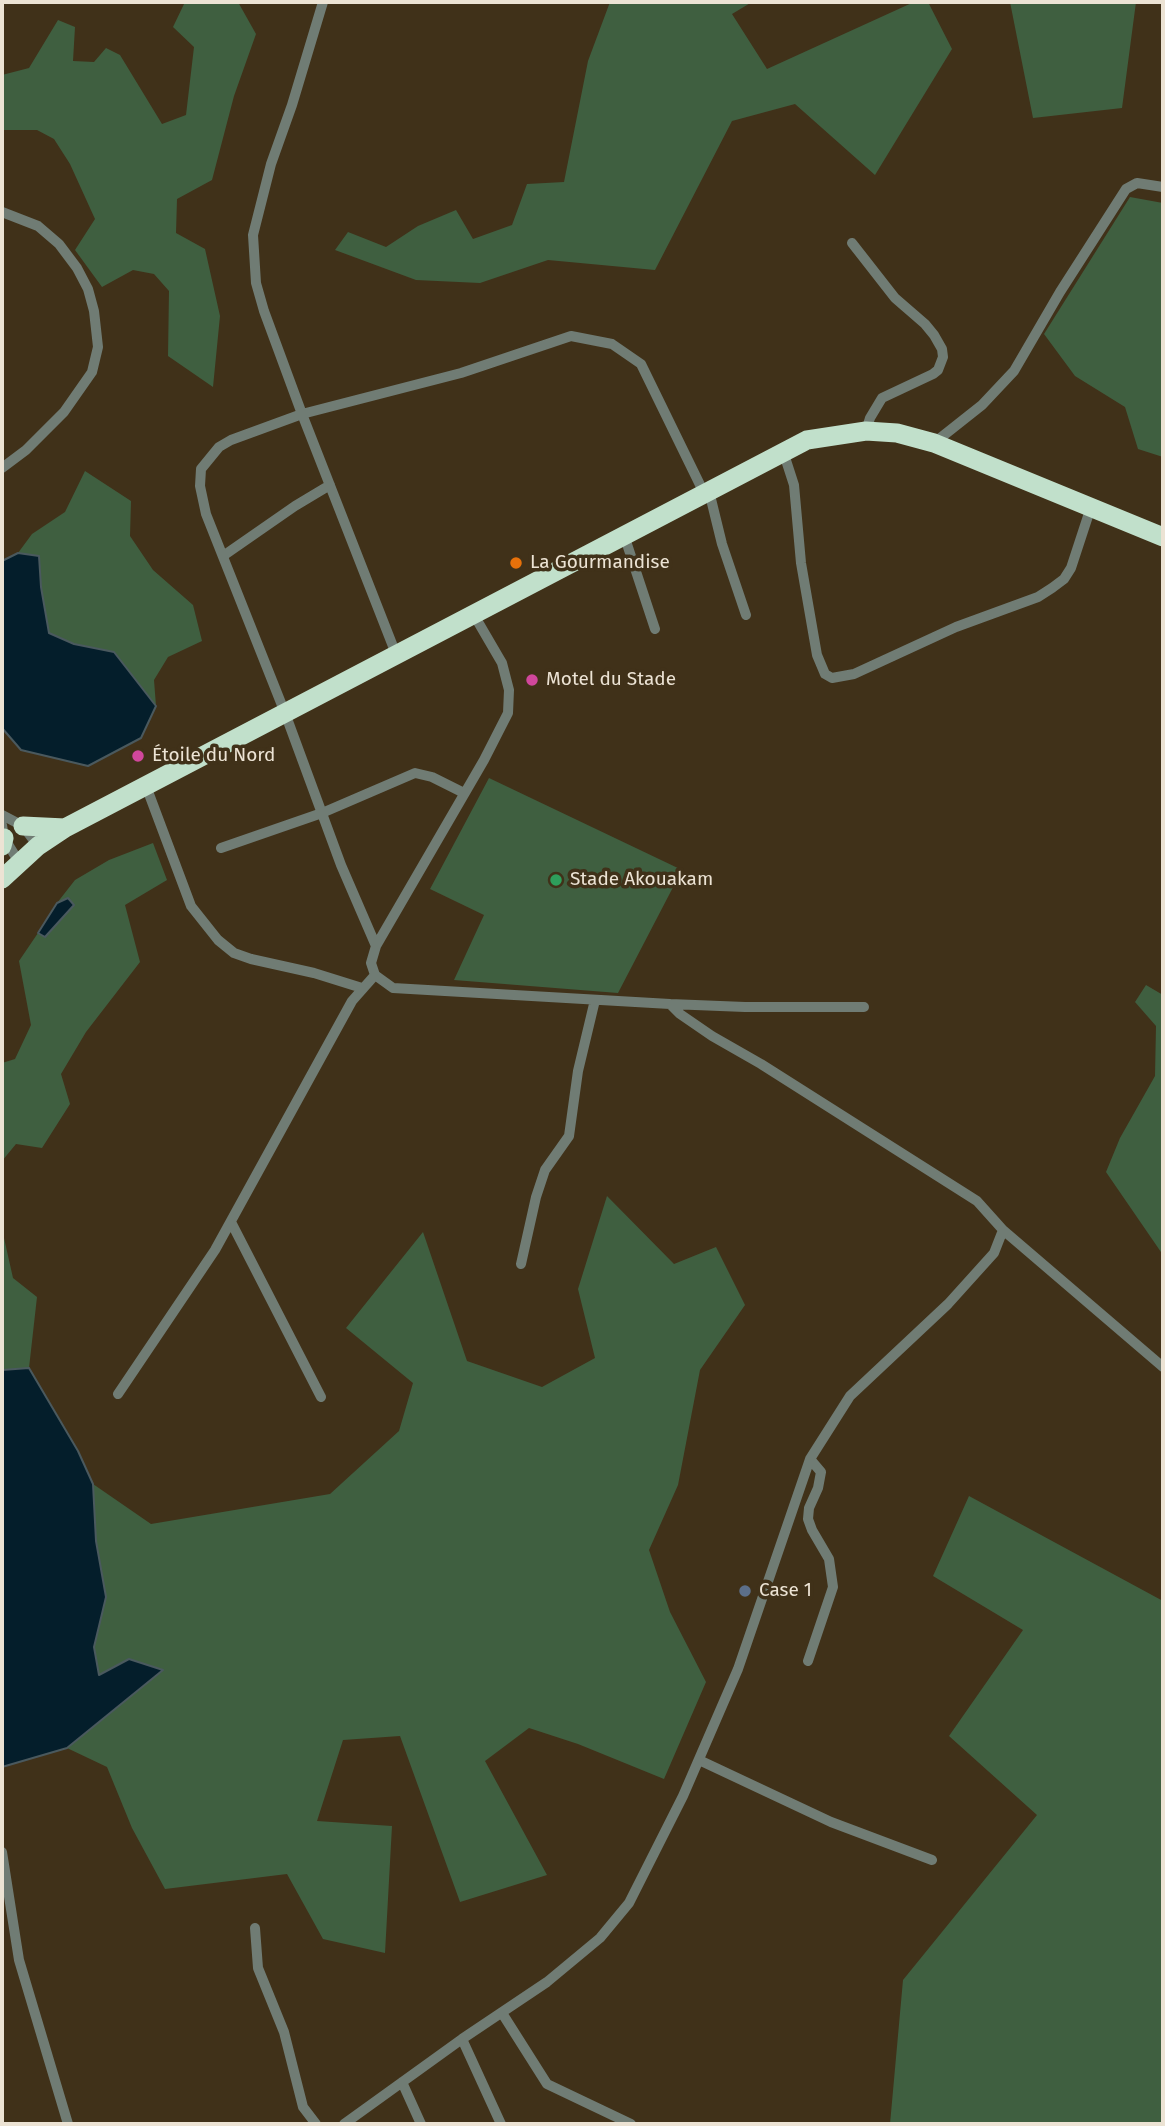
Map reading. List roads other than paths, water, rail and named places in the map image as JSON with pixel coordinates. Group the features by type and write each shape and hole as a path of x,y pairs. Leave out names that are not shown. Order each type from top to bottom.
{"highway":[{"path":"2,879 38,846 65,828 807,440 866,431 897,433 934,443 1163,537"},
{"path":"23,826 65,828"}],"street":[{"path":"323,2 296,93 271,164 253,235 256,283 302,414 396,654"},
{"path":"934,443 982,405 1014,371 1126,189 1137,183 1163,187"},
{"path":"2,212 38,226 59,244 77,268 88,289 94,311 98,347 92,372 71,404 45,433 2,468"},
{"path":"852,243 895,298 925,324 942,349 943,357 938,370 933,374 882,398 866,431"},
{"path":"376,946 206,514 200,486 201,469 219,447 302,414 461,373 571,336 612,344 641,364 706,492 746,615"},
{"path":"783,451 794,485 801,563 817,655 825,674 832,678 854,674 956,627 1038,597 1052,589 1064,579 1071,568 1091,507"},
{"path":"223,556 330,485"},
{"path":"624,535 655,629"},
{"path":"474,615 502,663 509,690 508,713 376,946 371,963 375,975 393,988 670,1004 864,1007"},
{"path":"221,848 322,813 415,774 432,777 464,793"},
{"path":"146,786 191,906 219,940 234,953 251,959 314,973 362,988"},
{"path":"2,815 23,826 38,846"},
{"path":"3,836 19,862"},
{"path":"118,1394 215,1250 352,1001 375,975"},
{"path":"522,1264 530,1221 545,1170 569,1136 578,1071 594,1000"},
{"path":"670,1004 712,1037 761,1064 977,1200 1003,1230 1163,1367"},
{"path":"231,1222 321,1397"},
{"path":"344,2124 580,1957 629,1903 699,1760 738,1669 810,1460 850,1396 948,1304 994,1252 1003,1230"},
{"path":"807,1661 833,1587 829,1559 808,1519 821,1472 810,1460"},
{"path":"699,1760 831,1822 932,1860"},
{"path":"2,1852 19,1960 68,2124"},
{"path":"255,1928 258,1968 284,2032 303,2107 316,2124"},
{"path":"502,2013 547,2084 631,2124"},
{"path":"462,2039 501,2124"},
{"path":"402,2082 422,2124"}],"water":[{"path":"18,553 39,556 49,633 74,644 114,652 156,706 141,738 88,766 21,750 2,728 2,561"},
{"path":"68,898 74,905 45,937 38,933 57,903"},
{"path":"29,1368 78,1451 93,1484 96,1541 106,1597 94,1647 99,1675 129,1659 163,1670 67,1748 2,1767 2,1370"}],"place":[{"name":"La Gourmandise","path":"516,563"},
{"name":"Motel du Stade","path":"532,680"},
{"name":"Étoile du Nord","path":"138,756"},
{"name":"Stade Akouakam","path":"556,880"},
{"name":"Case 1","path":"745,1591"}]}
